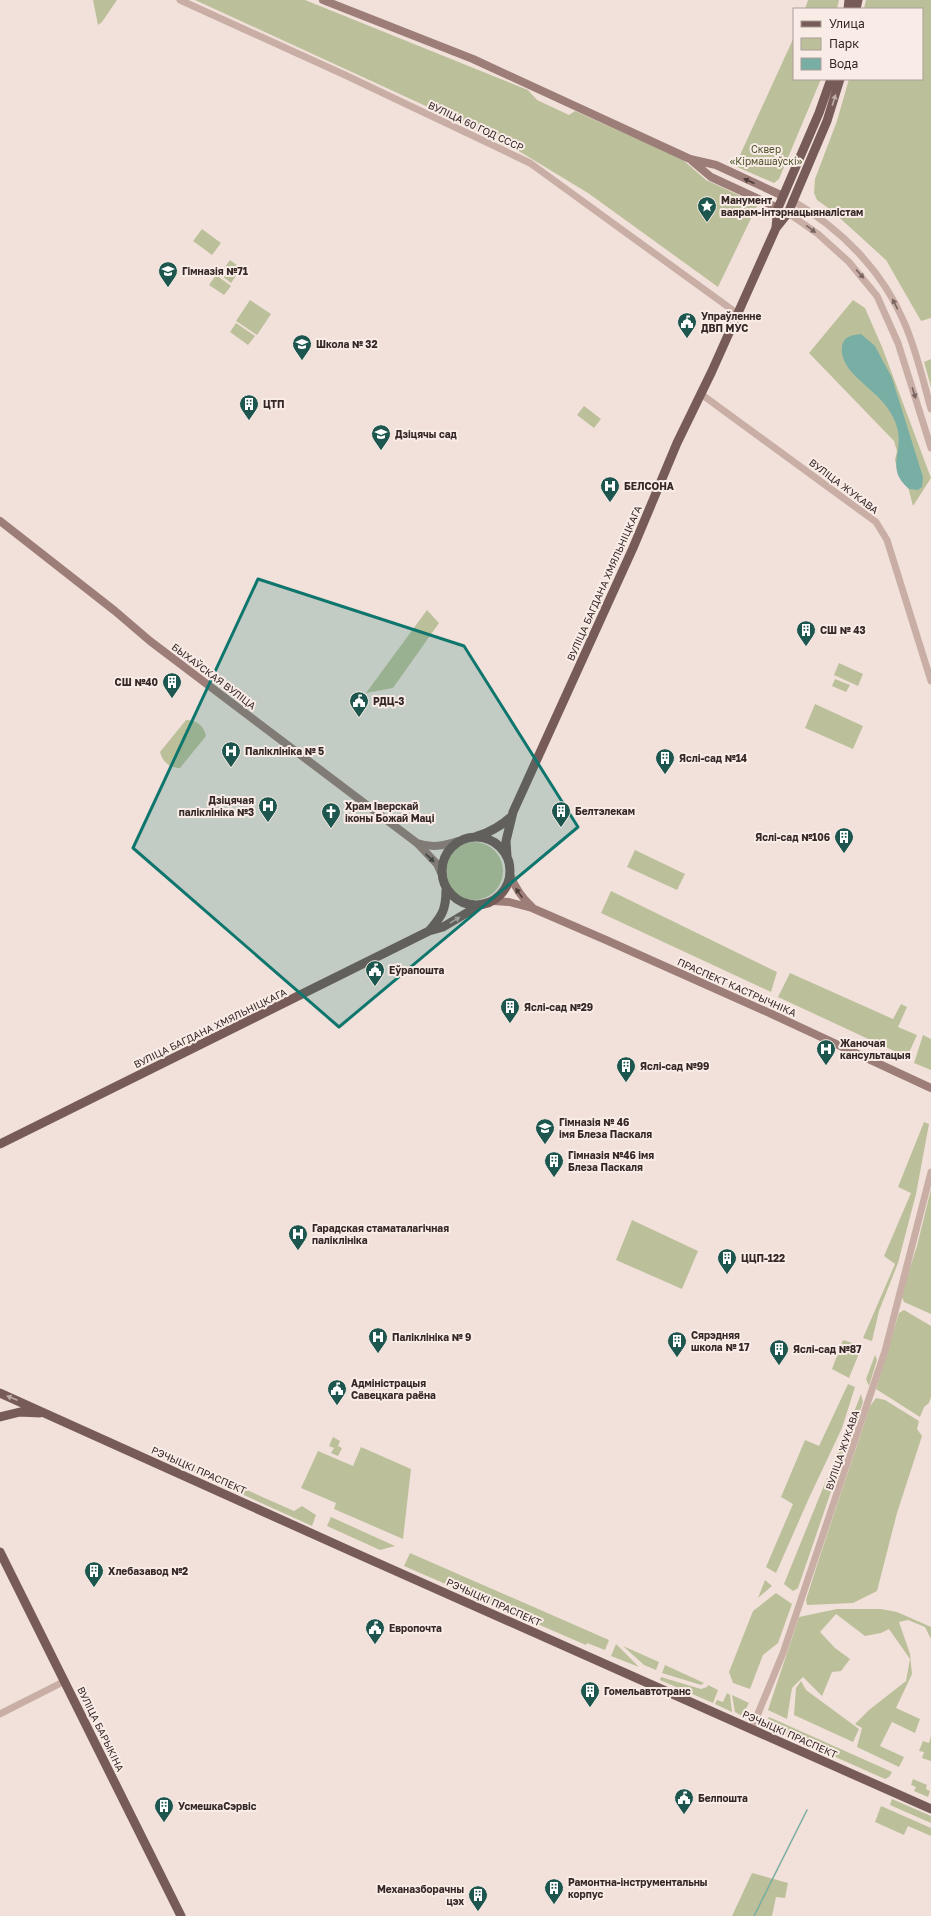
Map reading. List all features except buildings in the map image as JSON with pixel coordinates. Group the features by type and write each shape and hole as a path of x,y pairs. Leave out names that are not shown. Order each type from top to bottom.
{"main road":[{"path":"323,0 473,59 690,159 716,165 793,201"},
{"name":"ВУЛІЦА БАГДАНА ХМЯЛЬНІЦКАГА","path":"776,228 778,208 832,80"},
{"name":"ВУЛІЦА БАГДАНА ХМЯЛЬНІЦКАГА","path":"507,856 506,841 512,816 633,548 677,443 738,314 776,228 788,213 827,121 840,80"},
{"path":"690,159 711,177 788,213"},
{"name":"БЫХАЎСКАЯ ВУЛІЦА","path":"0,522 115,611 150,641 418,843 437,864 441,873"},
{"name":"ВУЛІЦА БАГДАНА ХМЯЛЬНІЦКАГА","path":"476,836 488,833 501,826 512,816"},
{"path":"476,836 489,839 499,846 507,856 510,874 507,885 501,894 493,901 480,905 467,905 455,899 446,890 441,873 442,861 448,850 458,841 476,836"},
{"name":"БЫХАЎСКАЯ ВУЛІЦА","path":"418,843 426,846 440,846 458,841"},
{"name":"ПРАСПЕКТ КАСТРЫЧНІКА","path":"510,874 514,887 520,896 532,908"},
{"name":"ВУЛІЦА БАГДАНА ХМЯЛЬНІЦКАГА","path":"429,931 443,914 446,905 446,890"},
{"name":"ПРАСПЕКТ КАСТРЫЧНІКА","path":"493,901 509,902 532,908 776,1016 931,1088"},
{"name":"ВУЛІЦА БАГДАНА ХМЯЛЬНІЦКАГА","path":"0,1144 429,931 443,927 480,905"},
{"name":"РЭЧЫЦКІ ПРАСПЕКТ","path":"0,1393 931,1809"},
{"name":"РЭЧЫЦКІ ПРАСПЕКТ","path":"0,1417 20,1412 49,1415"},
{"name":"ВУЛІЦА БАРЫКІНА","path":"0,1552 181,1916"}],"street":[{"name":"ВУЛІЦА 60 ГОД СССР","path":"180,0 345,75 530,163 738,314"},
{"path":"793,201 816,215 837,232 864,257 883,282 904,322 931,409"},
{"path":"788,213 818,234 849,262 877,296 898,343 931,448"},
{"name":"ВУЛІЦА ЖУКАВА","path":"701,394 849,502 880,527 887,540 931,681"},
{"name":"ВУЛІЦА ЖУКАВА","path":"752,1728 761,1711 790,1634 885,1351 931,1172"},
{"path":"0,1714 65,1681"}],"highlighted area":[{"path":"258,579 464,646 578,827 339,1027 133,848"}],"green space":[{"path":"93,0 117,0 102,22 98,25"},
{"path":"195,0 305,0 528,90 537,100 569,115 575,111 682,159 706,180 758,204 718,287 588,193 504,142"},
{"path":"808,0 839,0 837,8 805,8"},
{"path":"866,0 931,0 931,318 921,321 886,260 831,210 817,200 814,193 815,179 837,121 849,80 923,80 923,8 864,8"},
{"name":"Сквер «Кірмашаўскі»","path":"793,39 793,80 821,80 779,179 774,183 735,166"},
{"path":"202,229 221,243 212,255 193,241"},
{"path":"230,260 241,268 237,274 225,267"},
{"path":"224,268 236,276 231,283 219,274"},
{"path":"216,275 231,286 224,295 209,285"},
{"path":"250,300 271,314 257,335 236,321"},
{"path":"853,300 865,308 882,347 931,478 913,506 908,487 899,475 895,460 897,451 894,441 809,353"},
{"path":"236,323 255,336 248,345 230,332"},
{"path":"931,359 931,387 924,362"},
{"path":"584,406 601,419 594,428 577,415"},
{"path":"427,610 439,623 393,688 366,693"},
{"path":"839,663 863,674 858,686 834,675"},
{"path":"835,679 850,685 846,692 832,686"},
{"path":"815,704 863,726 853,749 805,728"},
{"path":"186,720 197,722 204,729 206,736 180,768 173,767 167,764 160,752"},
{"path":"474,842 485,844 495,850 501,860 503,871 501,882 495,892 485,898 474,900 463,898 453,892 447,882 445,871 447,860 453,850 463,844"},
{"path":"635,850 685,874 677,890 627,867"},
{"path":"611,891 777,972 771,992 601,913"},
{"path":"790,973 893,1019 901,1004 907,1007 898,1027 917,1035 907,1057 778,997"},
{"path":"923,1035 931,1039 931,1070 914,1063"},
{"path":"924,1122 929,1124 916,1194 898,1263 879,1311 872,1341 863,1338 895,1264 884,1256 911,1193 898,1187"},
{"path":"931,1189 931,1314 904,1302 901,1295 917,1246"},
{"path":"632,1220 698,1251 682,1289 616,1260"},
{"path":"904,1310 931,1326 931,1397 929,1403 924,1407 920,1417 876,1389 899,1313"},
{"path":"843,1340 862,1346 849,1378 832,1369"},
{"path":"875,1355 877,1360 869,1386 866,1379"},
{"path":"848,1384 855,1387 842,1428 776,1573 766,1567 793,1504 781,1497 805,1440 819,1446"},
{"path":"861,1394 863,1402 840,1468 831,1470"},
{"path":"876,1398 885,1400 919,1421 917,1429 922,1436 897,1513 877,1591 853,1603 807,1605 806,1600 870,1406"},
{"path":"333,1437 340,1441 338,1446 342,1448 338,1456 331,1453 334,1448 329,1446"},
{"path":"361,1447 411,1469 403,1539 334,1509 336,1503 301,1488 318,1451 353,1466"},
{"path":"182,1461 294,1511 302,1506 316,1515 312,1526 180,1466"},
{"path":"836,1477 798,1588 793,1591 784,1584 827,1478"},
{"path":"331,1517 395,1546 380,1550 327,1526"},
{"path":"410,1553 609,1640 605,1650 587,1643 586,1645 404,1566"},
{"path":"765,1580 772,1586 758,1598"},
{"path":"776,1593 792,1604 778,1643 763,1655 750,1689 733,1683 729,1672 753,1611"},
{"path":"837,1609 881,1609 897,1612 931,1627 931,1639 925,1627 908,1620 899,1622 910,1654 912,1674 896,1708 920,1719 915,1733 892,1722 880,1746 904,1757 899,1767 857,1747 862,1728 855,1724 869,1710 906,1681 910,1659 889,1629 881,1633 865,1636 836,1614 820,1632 835,1648 850,1659 841,1671 832,1672 822,1696 803,1677 792,1688 787,1719 768,1710 799,1617"},
{"path":"616,1644 639,1667 611,1656"},
{"path":"623,1646 659,1662 656,1670 644,1665"},
{"path":"665,1665 704,1683 701,1685 662,1673"},
{"path":"661,1677 701,1689 707,1687 708,1685 718,1690 713,1703 660,1680"},
{"path":"801,1681 806,1690 859,1729 853,1742 794,1715 796,1688"},
{"path":"727,1693 730,1695 732,1712 715,1704 717,1700 723,1702"},
{"path":"732,1695 749,1703 742,1716 735,1712"},
{"path":"769,1717 892,1772 889,1777 885,1779 770,1728 767,1721"},
{"path":"931,1736 931,1761 922,1758 924,1752 919,1751 923,1741 929,1743"},
{"path":"913,1779 927,1785 926,1789 930,1791 928,1797 914,1791 916,1787 911,1785"},
{"path":"892,1799 931,1816 931,1823 890,1805"},
{"path":"881,1806 931,1828 931,1836 908,1826 904,1835 875,1822"},
{"path":"752,1873 788,1883 785,1898 776,1897 772,1916 732,1916"}],"water":[{"path":"861,334 875,346 892,378 923,477 922,487 918,490 909,489 898,475 896,462 899,440 893,417 877,396 852,373 842,356 842,346 845,340 852,336"}],"waterway":[{"path":"754,1916 807,1810"}],"place":[{"name":"Манумент ваярам-інтэрнацыяналістам","path":"707,223"},
{"name":"Гімназія №71","path":"168,288"},
{"name":"Упраўленне ДВП МУС","path":"687,339"},
{"name":"Школа № 32","path":"302,361"},
{"name":"ЦТП","path":"249,421"},
{"name":"Дзіцячы сад","path":"381,451"},
{"name":"БЕЛСОНА","path":"610,503"},
{"name":"СШ № 43","path":"806,647"},
{"name":"СШ №40","path":"172,699"},
{"name":"РДЦ-3","path":"359,718"},
{"name":"Паліклініка № 5","path":"231,768"},
{"name":"Яслі-сад №14","path":"665,775"},
{"name":"Дзіцячая паліклініка №3","path":"268,823"},
{"name":"Белтэлекам","path":"561,828"},
{"name":"Храм Іверскай іконы Божай Маці","path":"331,829"},
{"name":"Яслі-сад №106","path":"844,854"},
{"name":"Еўрапошта","path":"375,987"},
{"name":"Яслі-сад №29","path":"510,1024"},
{"name":"Жаночая кансультацыя","path":"826,1066"},
{"name":"Яслі-сад №99","path":"626,1083"},
{"name":"Гімназія № 46 імя Блеза Паскаля","path":"545,1145"},
{"name":"Гімназія №46 імя Блеза Паскаля","path":"554,1178"},
{"name":"Гарадская стаматалагічная паліклініка","path":"298,1251"},
{"name":"ЦЦП-122","path":"727,1275"},
{"name":"Паліклініка № 9","path":"378,1354"},
{"name":"Сярэдняя школа № 17","path":"677,1358"},
{"name":"Яслі-сад №87","path":"779,1366"},
{"name":"Адміністрацыя Савецкага раёна","path":"337,1406"},
{"name":"Хлебазавод №2","path":"94,1588"},
{"name":"Европочта","path":"375,1645"},
{"name":"Гомельавтотранс","path":"590,1708"},
{"name":"Белпошта","path":"684,1815"},
{"name":"УсмешкаСэрвіс","path":"164,1823"},
{"name":"Рамонтна-інструментальны корпус","path":"554,1905"},
{"name":"Механазборачны цэх","path":"478,1912"}]}
